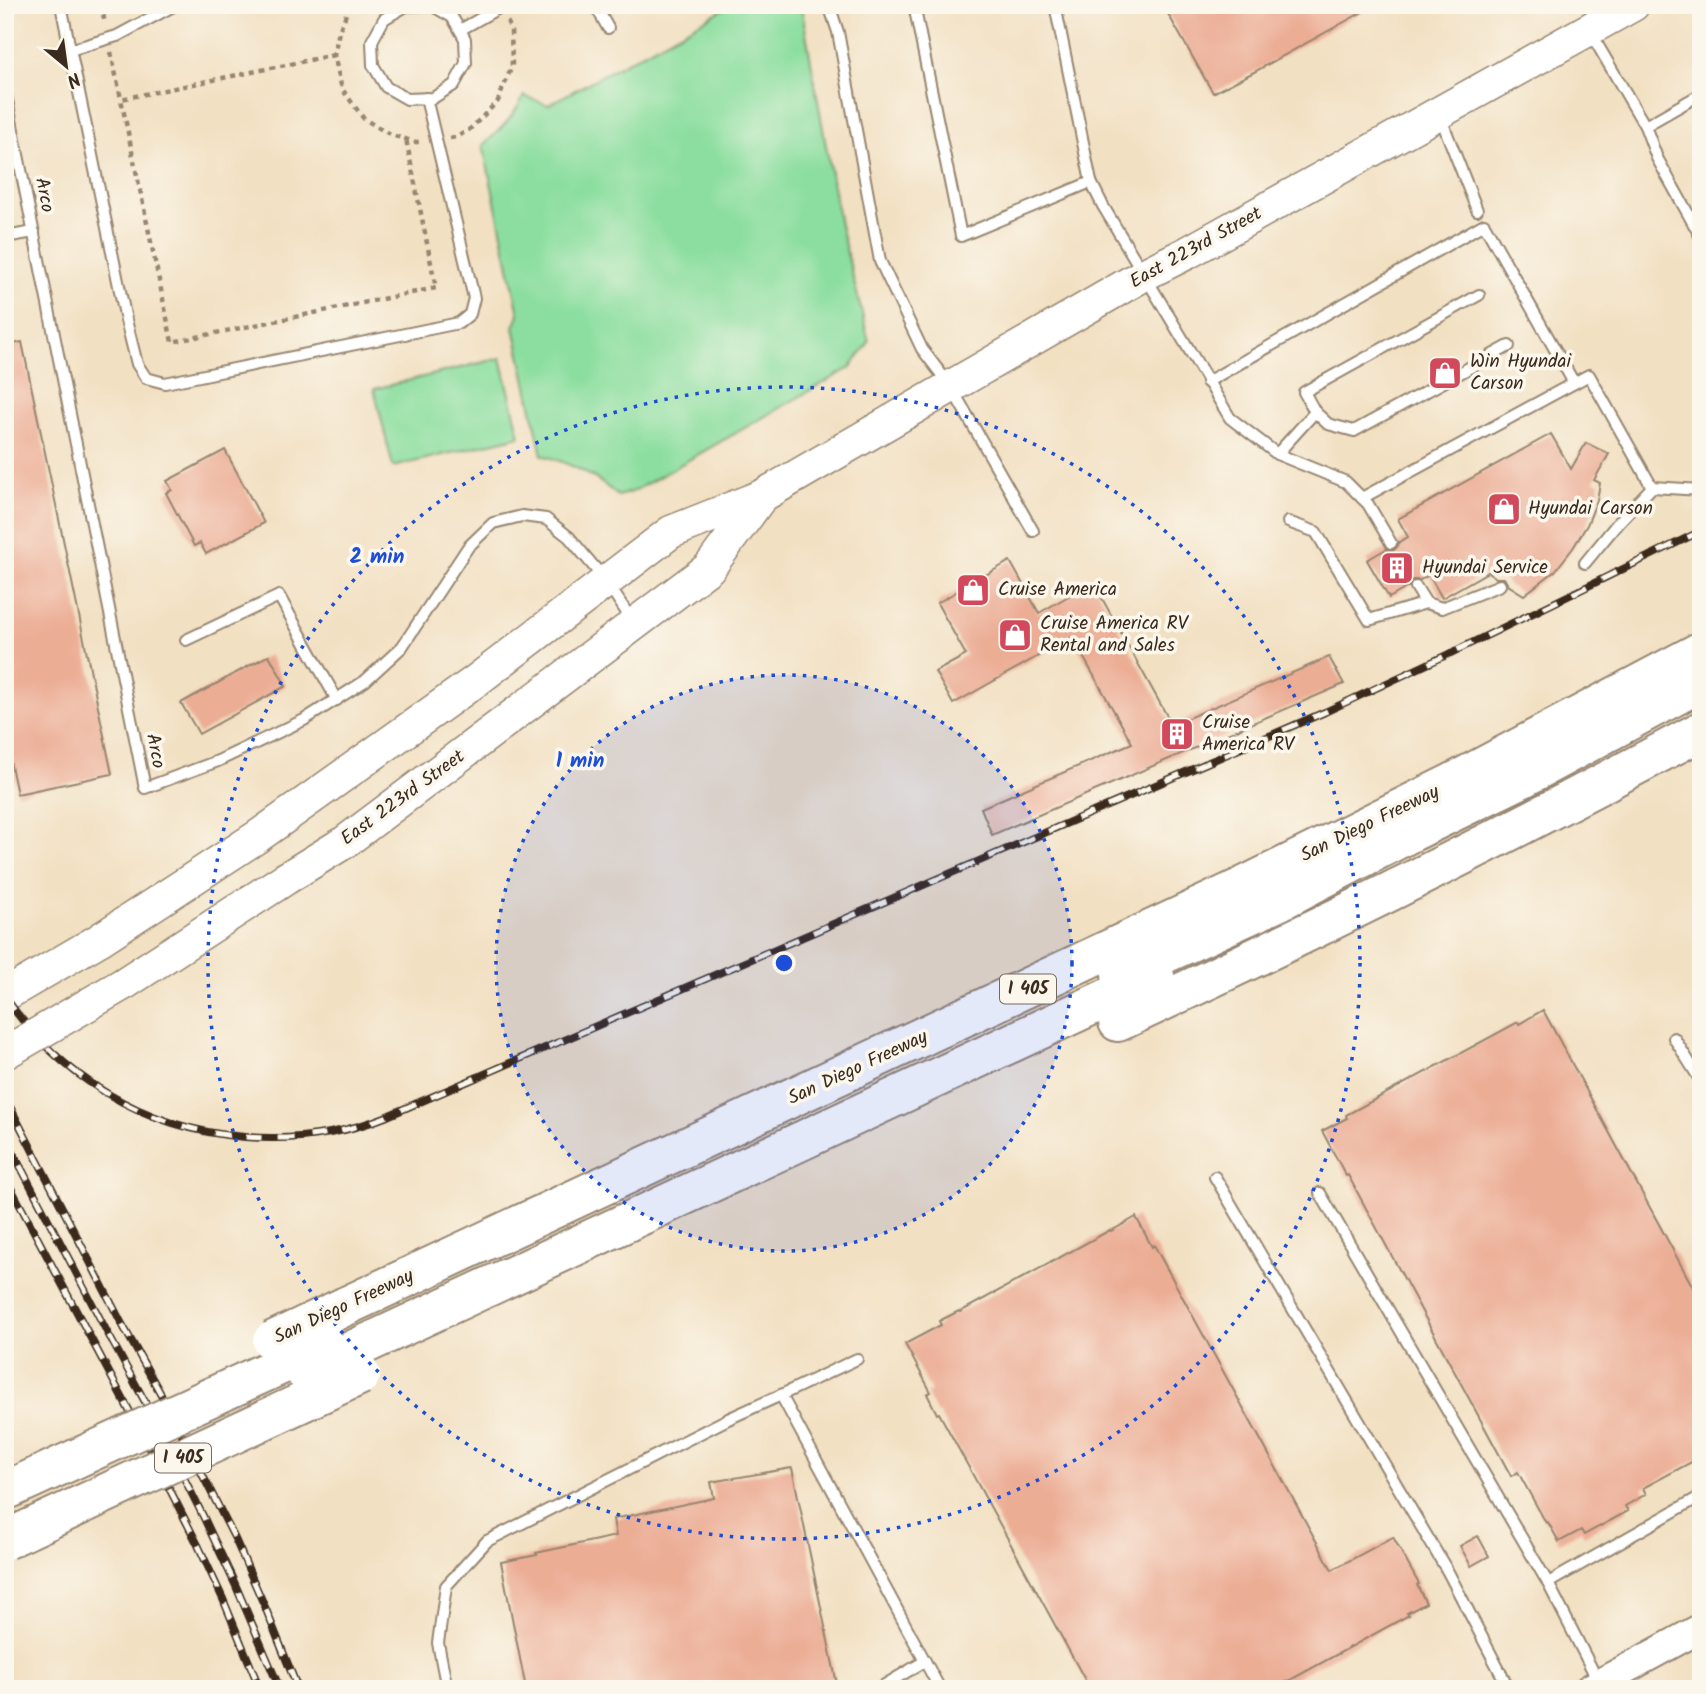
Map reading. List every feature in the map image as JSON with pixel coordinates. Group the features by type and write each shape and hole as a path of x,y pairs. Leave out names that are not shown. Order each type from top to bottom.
{"highway":[{"name":"San Diego Freeway","path":"5,1541 354,1340 1238,889 1452,783 1701,651"},
{"path":"5,1512 354,1340 423,1298 1280,901 1521,779 1701,682"},
{"path":"5,1491 354,1340 1315,901 1573,770 1701,701"},
{"name":"San Diego Freeway","path":"5,1466 354,1340 1286,944 1520,827 1701,731"}],"main road":[{"name":"East 223rd Street","path":"5,995 99,940 257,837 477,680 671,532 762,496 1145,274 1633,5"},
{"name":"East 223rd Street","path":"5,1053 125,983 345,842 709,568 762,496"}],"street":[{"path":"1594,1686 1701,1628"}],"lane":[{"path":"61,5 137,364 146,378 165,383 459,323 470,314 474,298 426,98"},
{"path":"71,50 117,36 175,5"},
{"path":"430,5 452,17 460,30 465,38 466,63 454,85 433,98 407,99 386,87 373,65 372,41 384,19 406,6 430,5"},
{"path":"460,30 504,5"},
{"path":"595,5 608,28"},
{"path":"830,5 838,32 880,261 922,349 951,387 1033,531"},
{"path":"914,5 961,236 1091,182"},
{"path":"1055,5 1091,182 1230,418 1277,454 1346,482 1368,504 1391,543"},
{"path":"1589,30 1644,126 1657,158 1701,237"},
{"name":"Arco","path":"5,90 145,788 218,761 304,720 365,681 402,647 468,547 493,523 522,516 546,519 569,537 606,581 634,625"},
{"path":"1644,126 1701,94"},
{"path":"1439,113 1480,217 1573,383"},
{"path":"1208,382 1480,217"},
{"path":"5,237 34,232"},
{"path":"1479,295 1304,392 1315,412 1328,425 1354,431 1509,346"},
{"path":"1362,498 1589,375 1652,487"},
{"path":"1277,454 1315,412"},
{"path":"1652,487 1701,490"},
{"path":"1586,563 1617,524 1652,487"},
{"path":"1288,522 1316,532 1369,620 1426,603 1442,608 1500,584"},
{"path":"1416,587 1426,603"},
{"path":"186,640 279,596 337,699"},
{"path":"1674,1038 1701,1081"},
{"path":"1214,1177 1448,1572 1509,1689"},
{"path":"1320,1193 1548,1583 1594,1686"},
{"path":"447,1689 438,1643 446,1586 487,1541 728,1419 857,1359"},
{"path":"781,1395 940,1689"},
{"path":"1548,1583 1701,1496"},
{"path":"878,1689 925,1661"}],"path":[{"path":"334,55 121,99 172,342 436,288 406,139"}],"green space":[{"path":"731,5 801,5 840,225 869,342 850,368 634,491 618,496 582,471 542,455 514,327 519,314 483,145 496,134 524,96 548,105"},
{"path":"501,358 520,436 393,467 374,389"}],"building":[{"path":"1163,5 1375,5 1213,93"},
{"path":"22,342 112,774 17,794 5,737 5,346"},
{"name":"Hyundai Carson","path":"1551,434 1571,469 1586,443 1609,454 1594,480 1600,483 1597,500 1587,525 1555,571 1524,595 1508,585 1504,578 1496,578 1488,572 1442,598 1429,575 1420,580 1412,580 1408,587 1389,598 1367,560 1386,549 1394,550 1399,542 1408,537 1398,519"},
{"path":"225,450 264,523 206,554 200,543 194,546 166,493 172,490 167,481"},
{"path":"1010,561 1039,613 1093,582 1172,725 1329,657 1344,684 992,835 981,808 1132,743 1072,637 953,704 935,672 966,655 937,603"},
{"path":"269,655 286,686 199,734 181,703"},
{"path":"1543,1010 1701,1302 1701,1457 1643,1488 1646,1494 1625,1506 1628,1511 1584,1535 1581,1530 1559,1542 1518,1472 1511,1476 1322,1131 1347,1118 1346,1115"},
{"path":"1136,1217 1152,1247 1154,1245 1332,1570 1393,1537 1419,1584 1417,1585 1426,1603 1274,1689 1090,1689 939,1413 937,1414 927,1394 931,1392 905,1344 941,1325 939,1321"},
{"path":"792,1468 838,1689 526,1689 501,1562 616,1536 613,1519 714,1498 711,1482"},
{"path":"1478,1536 1489,1556 1471,1566 1460,1546"}],"railway":[{"path":"5,997 30,1029 58,1058 89,1082 122,1102 158,1118 195,1129 234,1136 303,1137 345,1130 385,1117 1325,712 1701,531"},
{"path":"5,1097 235,1539 298,1689"},
{"path":"5,1137 203,1516 280,1689"},
{"path":"5,1177 198,1545 260,1689"}],"place":[{"name":"Win Hyundai Carson","path":"1445,373"},
{"name":"Hyundai Carson","path":"1504,509"},
{"name":"Hyundai Service","path":"1397,568"},
{"name":"Cruise America","path":"973,590"},
{"name":"Cruise America RV Rental and Sales","path":"1015,635"},
{"name":"Cruise America RV","path":"1177,734"}]}
